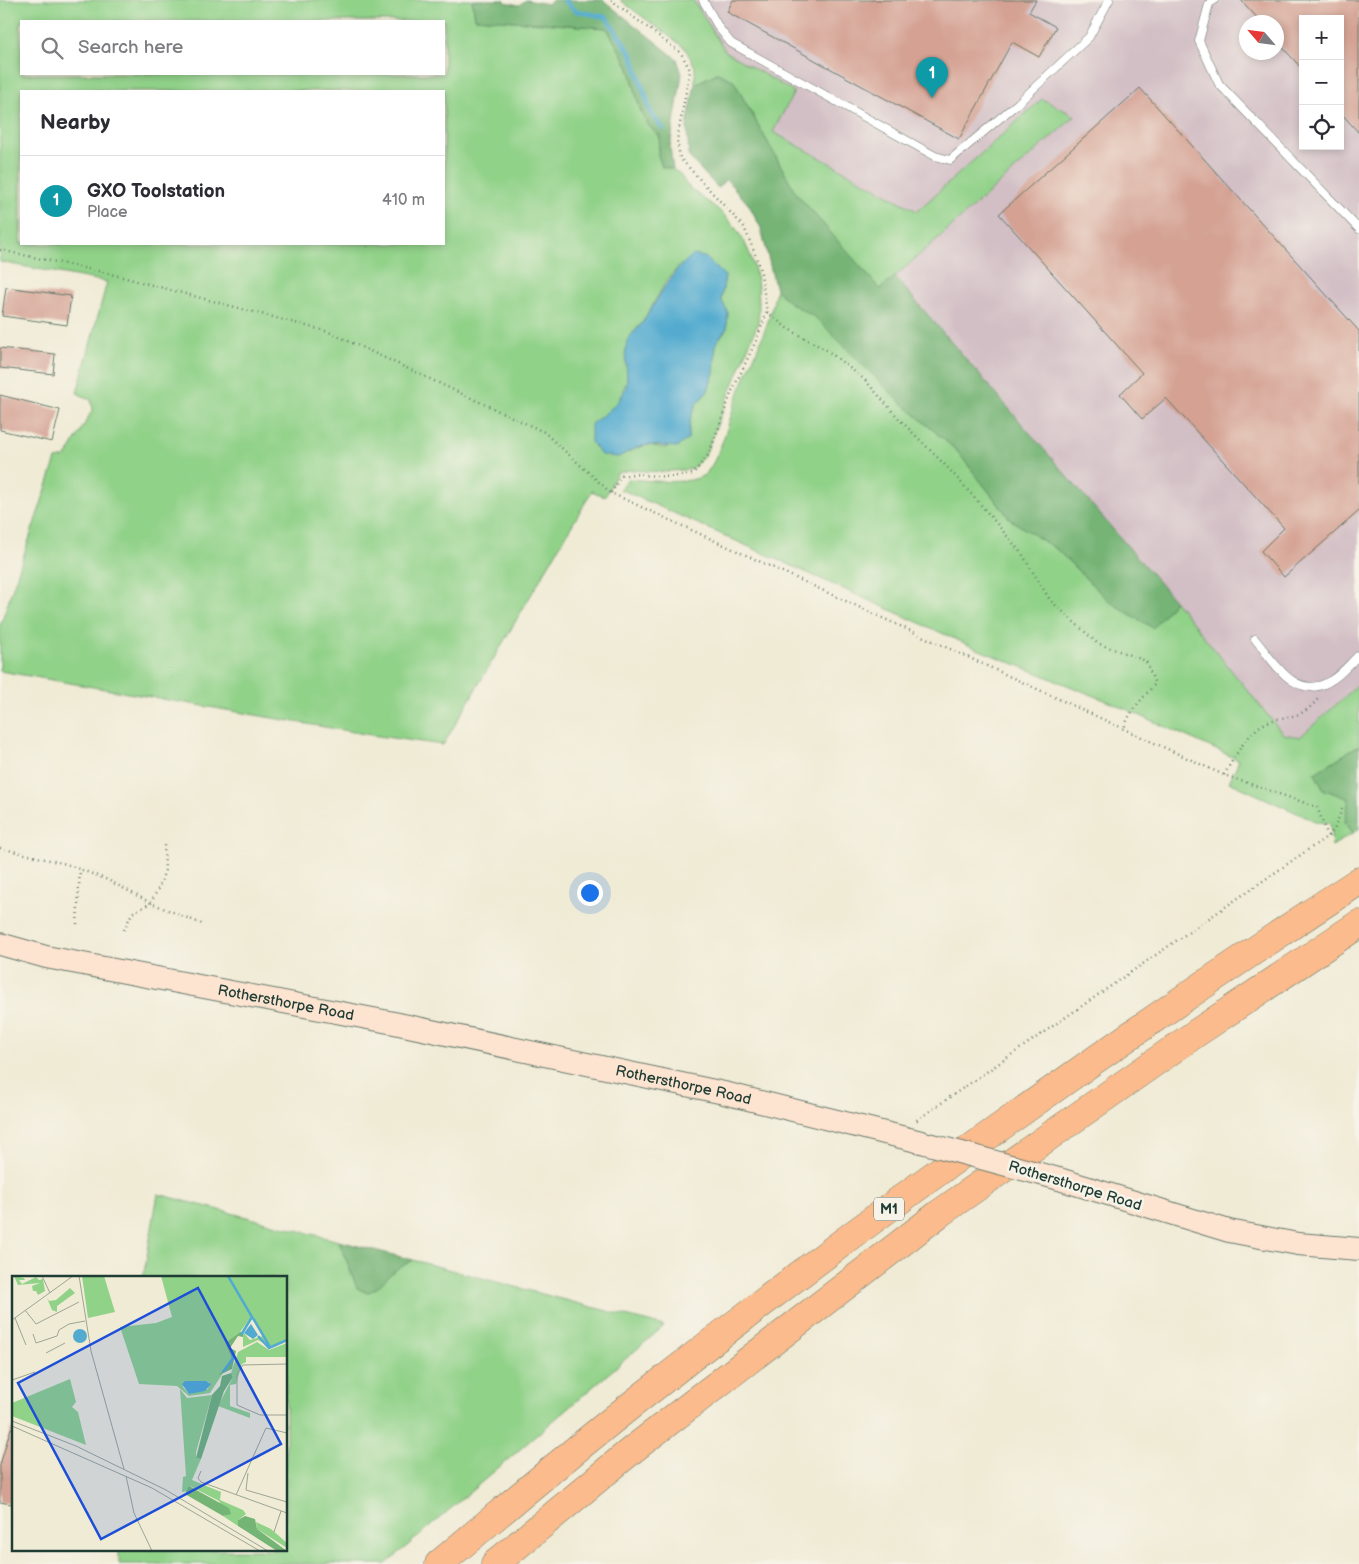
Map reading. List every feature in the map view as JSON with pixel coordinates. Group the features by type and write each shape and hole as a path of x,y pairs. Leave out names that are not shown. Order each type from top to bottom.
{"highway":[{"name":"M1","path":"439,1564 638,1399 941,1170 1256,949 1359,881"},
{"name":"M1","path":"494,1564 632,1450 940,1213 1195,1034 1359,924"}],"street":[{"name":"Rothersthorpe Road","path":"0,944 46,957 394,1023 715,1091 921,1142 1059,1179 1229,1231 1298,1244 1359,1249"}],"lane":[{"path":"703,0 719,28 732,43 935,156 950,160 1018,103 1089,37 1109,0"},
{"path":"1214,0 1209,4 1199,41 1219,84 1359,229"},
{"path":"1255,639 1297,685 1310,687 1332,680 1359,655"}],"path":[{"path":"611,0 681,53 690,70 677,140 680,158 744,227 760,266 767,312 732,391 709,454 693,474 669,477 633,474 621,476 611,492"},
{"path":"0,250 107,273 329,332 544,432 611,492 1224,775 1317,807 1328,836"},
{"path":"767,312 787,328 828,351 865,380 982,506 1022,554 1050,600 1097,643 1146,661 1155,684 1132,712 1124,729"},
{"path":"1224,775 1238,750 1259,727 1272,720 1293,718 1312,707 1332,680"},
{"path":"894,1136 1328,836 1334,830 1342,810"},
{"path":"124,930 132,912 151,903 166,870 164,844"},
{"path":"0,848 27,853 80,869 108,880 151,903 202,924"},
{"path":"77,924 80,869"}],"shaded area":[{"path":"684,0 1359,0 1359,684 1300,737 1283,734 1175,601 896,278 796,194"}],"green space":[{"path":"0,0 472,0 475,18 607,28 628,66 646,122 660,136 658,155 662,167 681,175 691,189 715,207 733,224 741,237 748,250 757,278 759,308 758,323 705,455 692,469 661,472 629,470 617,473 605,497 592,491 443,745 371,735 0,671 0,626 56,459 66,457 93,409 91,400 77,393 107,282 0,262","holes":["680,265 725,276 721,299 728,313 727,328 716,343 714,373 708,391 696,404 690,420 688,439 665,448 648,445 636,448 618,457 607,412 618,402 627,380 626,347 631,335 642,323 667,280"]},
{"path":"472,0 505,0 505,2 519,5 526,0 548,4 553,0 603,0 677,59 682,74 670,147 673,169 662,167 658,155 660,136 646,122 628,66 607,28 475,18"},
{"path":"620,0 693,0 726,52 794,92 773,132 917,211 1042,99 1075,116 880,290 796,193 733,80 717,73 695,84 695,67 685,48"},
{"path":"717,73 733,80 796,193 880,289 895,277 1175,601 1153,628 1110,602 1056,549 1011,520 957,451 895,397 816,318 789,302 776,290 761,228 749,205 726,179 718,188 689,157 687,126 695,84"},
{"path":"776,290 789,302 816,318 895,397 957,451 1011,520 1056,549 1110,602 1152,627 1175,601 1283,734 1300,737 1359,684 1359,745 1315,773 1323,789 1349,799 1345,822 1353,833 1332,846 1330,823 1317,822 1229,782 1239,760 1112,703 982,651 620,489 628,479 667,482 688,480 704,475 710,469 766,327"},
{"path":"1359,745 1359,829 1353,833 1345,822 1349,799 1323,789 1315,773"},
{"path":"158,1194 339,1241 357,1288 377,1288 395,1270 413,1260 664,1326 386,1564 119,1564 119,1552 288,1552 288,1276 143,1276"},
{"path":"339,1241 413,1260 395,1270 377,1288 367,1293 357,1288"}],"water":[{"path":"693,255 705,257 725,276 721,299 728,313 727,328 716,343 714,373 708,391 696,404 690,420 688,439 677,447 648,445 636,448 618,457 601,455 591,442 591,424 615,405 626,386 625,351 627,343 677,270"}],"building":[{"path":"733,0 1036,0 1029,12 1056,27 1039,57 1012,42 959,139 727,12"},
{"path":"1241,0 1359,0 1359,133 1344,116 1344,15 1299,15 1299,66 1284,49 1284,15 1255,15"},
{"path":"1140,88 1359,331 1359,511 1284,577 1261,551 1284,528 1166,398 1142,419 1120,394 1142,373 999,214"},
{"path":"6,287 71,296 67,325 2,316"},
{"path":"0,348 55,354 53,374 0,368"},
{"path":"0,395 60,410 52,442 0,430"},
{"path":"11,1428 11,1504 0,1502 0,1465"}],"waterway":[{"path":"564,0 576,11 606,17 632,55 651,113 663,129"}],"place":[{"name":"GXO Toolstation","path":"932,98"}]}
